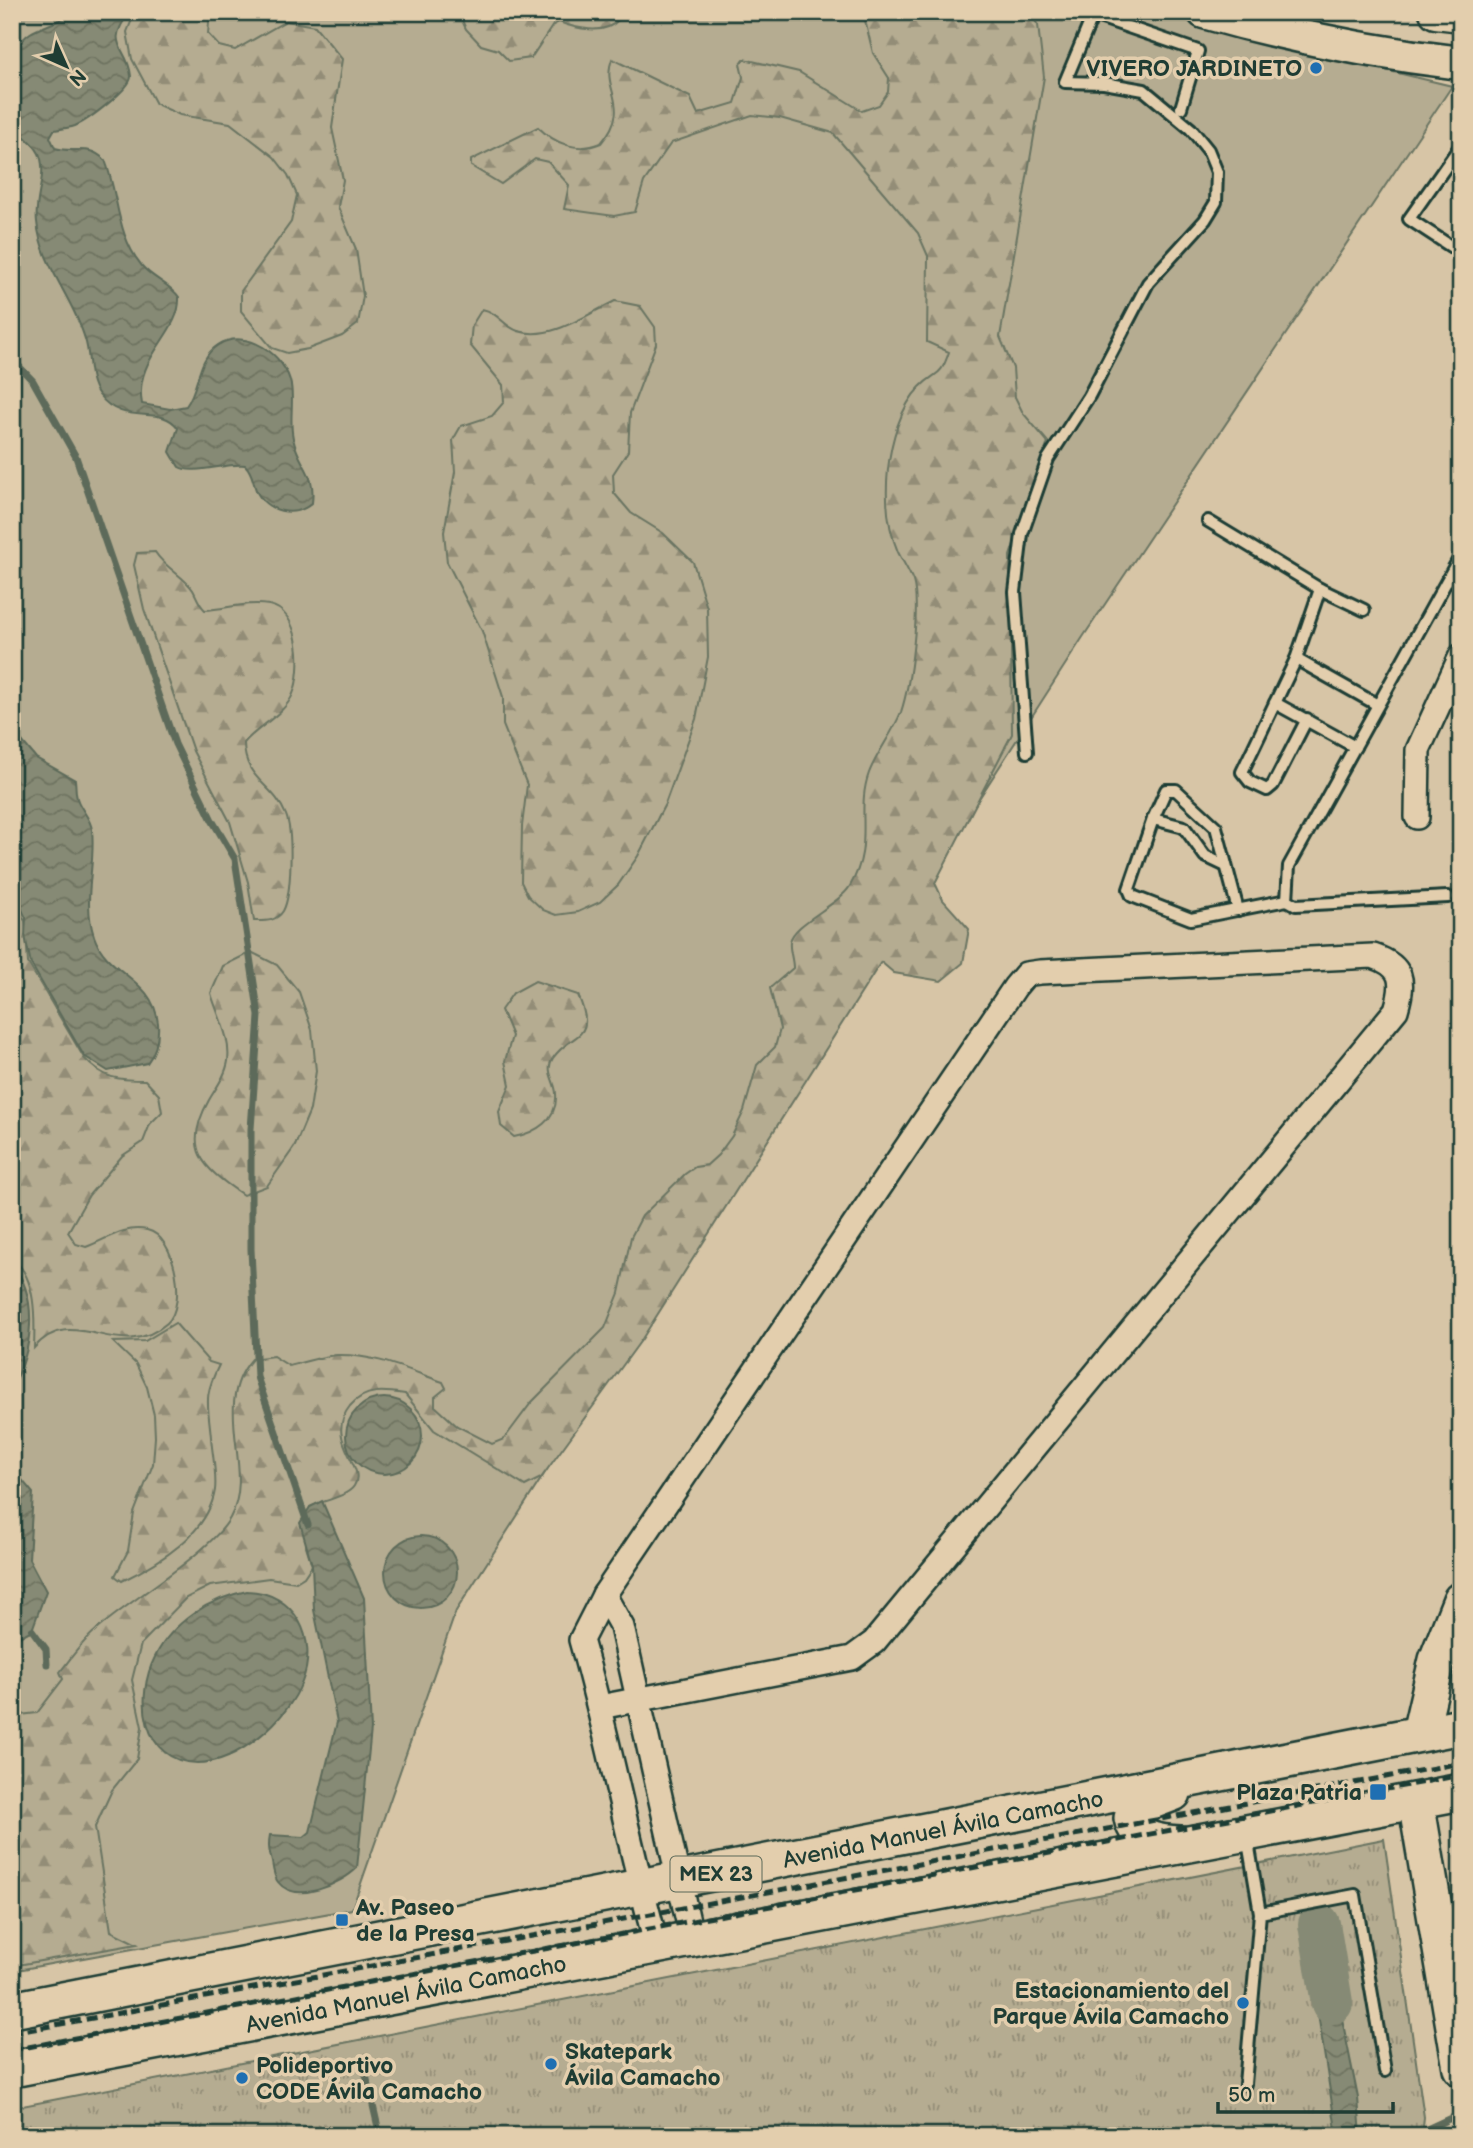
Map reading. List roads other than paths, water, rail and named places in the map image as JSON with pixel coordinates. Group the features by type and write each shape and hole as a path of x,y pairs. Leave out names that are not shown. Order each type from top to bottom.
{"main road":[{"path":"1204,12 1273,31 1391,55 1461,63"},
{"path":"1436,12 1461,15"},
{"path":"1420,1733 1437,1660 1461,1600"},
{"name":"Avenida Manuel Ávila Camacho","path":"12,2010 1461,1726"},
{"path":"1187,1845 1147,1839 1133,1824 1134,1811 1148,1801 1259,1766"},
{"name":"Avenida Manuel Ávila Camacho","path":"12,2069 1461,1792"},
{"path":"1416,1801 1461,2068"}],"street":[{"path":"1417,817 1418,750 1461,656"},
{"path":"600,1707 852,1658 874,1642 1396,1010 1402,992 1399,975 1391,962 1373,956 1026,974 604,1595 581,1640 600,1707 640,1889 657,1946"},
{"path":"604,1595 622,1627 636,1700 692,1939"}],"lane":[{"path":"1027,752 1015,592 1021,534 1048,459 1089,396 1148,283 1205,220 1216,202 1217,172 1208,150 1191,130 1144,90 1104,83 1065,82 1093,15 1198,51 1181,108"},
{"path":"1461,145 1409,219 1461,253"},
{"path":"1208,521 1320,589 1364,610"},
{"path":"1287,900 1289,866 1376,704 1461,555"},
{"path":"1307,719 1273,785 1267,790 1242,772 1296,659 1320,589"},
{"path":"1296,659 1376,704"},
{"path":"1275,703 1355,747"},
{"path":"1238,910 1216,827 1176,790 1166,790 1129,889 1132,896 1191,919 1238,910 1287,900 1296,905 1448,897"},
{"path":"1153,819 1184,827 1206,856 1226,866"},
{"path":"1245,2084 1260,1913 1247,1833"},
{"path":"1260,1913 1355,1895 1385,2070"}],"water":[{"path":"70,12 130,12 118,32 119,46 129,66 129,81 117,96 89,118 75,126 54,130 50,137 55,148 87,150 105,160 127,241 134,254 146,270 179,297 173,323 144,373 142,404 170,409 186,406 206,358 218,345 241,339 263,347 281,364 291,385 293,438 312,483 312,503 305,508 289,512 266,504 260,498 245,465 192,470 179,467 170,452 178,428 162,417 119,411 109,405 95,388 80,324 44,253 40,238 37,206 42,174 41,159 37,149 19,130 15,118 18,93 16,59 19,46 23,39 35,30"},
{"path":"12,729 36,758 75,780 77,799 92,830 89,909 94,936 109,960 148,995 158,1023 153,1054 147,1063 108,1071 84,1056 31,964 25,936 26,918 12,889"},
{"path":"12,1264 27,1293 30,1325 24,1358 12,1387"},
{"path":"384,1398 398,1401 411,1409 419,1422 422,1436 419,1450 411,1463 398,1471 384,1474 370,1471 357,1463 349,1450 346,1436 349,1422 357,1409 370,1401"},
{"path":"12,1468 33,1493 29,1559 46,1591 32,1630 12,1641"},
{"path":"322,1501 364,1598 371,1729 357,1868 330,1886 296,1892 286,1889 278,1882 269,1842 270,1835 304,1837 310,1832 337,1722 314,1610 312,1565 300,1523 310,1507"},
{"path":"428,1536 447,1546 455,1558 455,1586 447,1598 435,1606 414,1608 395,1598 387,1586 385,1565 395,1546 407,1538"},
{"path":"247,1591 264,1593 278,1600 290,1609 299,1621 307,1650 302,1682 295,1696 273,1724 245,1747 213,1761 197,1763 178,1760 164,1752 154,1739 148,1724 145,1690 155,1657 171,1633 194,1614 219,1599"},
{"path":"1323,1947 1329,1954 1358,2098 1361,2136 1337,2136 1309,1956"}],"waterway":[{"path":"12,359 33,381 76,457 175,744 212,820 235,859 259,1016 251,1129 251,1249 257,1377 308,1525"},
{"path":"32,1630 46,1649 47,1664"},
{"path":"1319,1924 1332,2003"},
{"path":"363,2062 380,2136"},
{"path":"1412,2136 1451,2118"}],"railway":[{"path":"12,2033 1461,1763"},
{"path":"12,2050 1461,1775"}],"place":[{"name":"VIVERO JARDINETO","path":"1316,68"},
{"name":"Plaza Patria","path":"1378,1792"},
{"name":"Av. Paseo de la Presa","path":"342,1920"},
{"name":"Estacionamiento del Parque Ávila Camacho","path":"1243,2003"},
{"name":"Skatepark Ávila Camacho","path":"551,2064"},
{"name":"Polideportivo CODE Ávila Camacho","path":"242,2078"}]}
